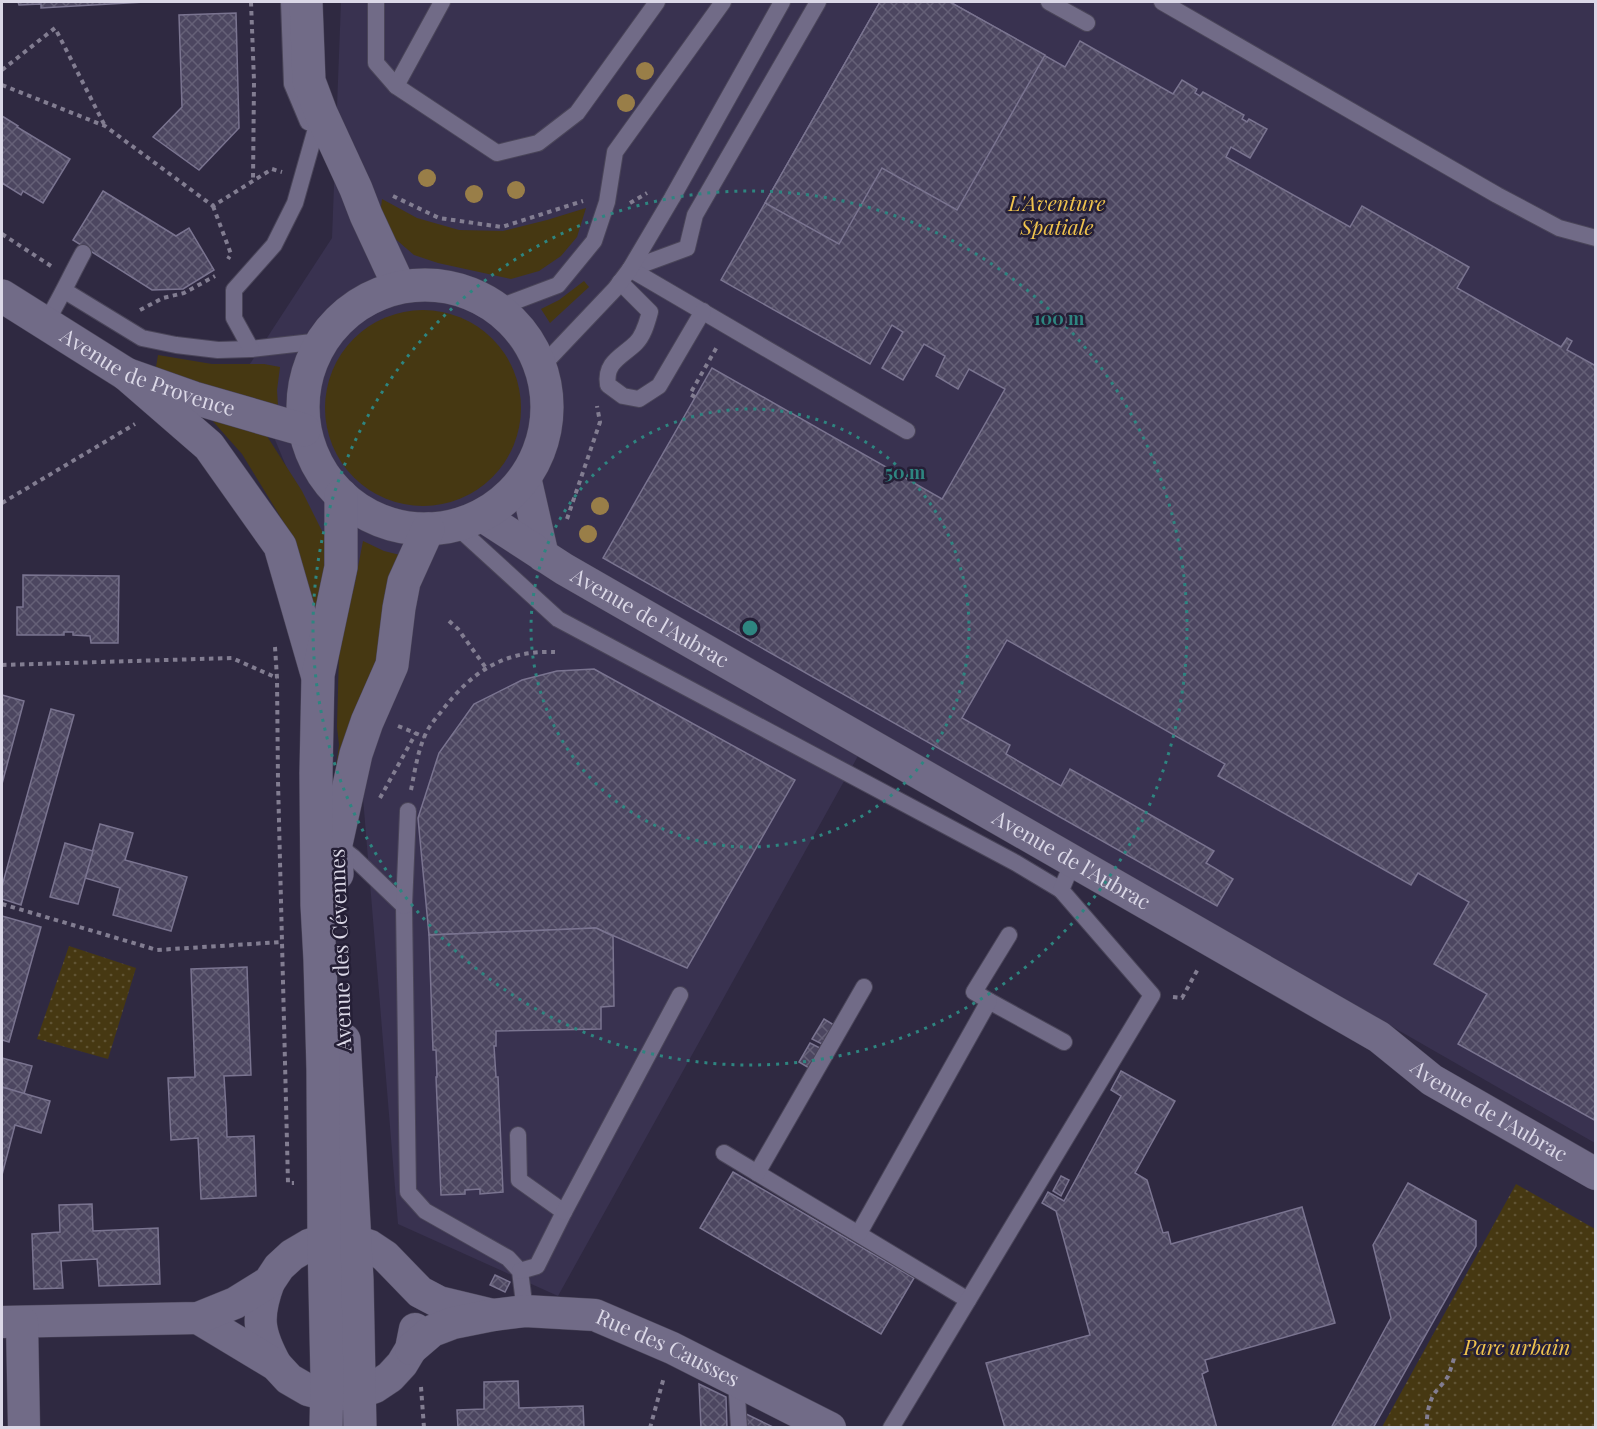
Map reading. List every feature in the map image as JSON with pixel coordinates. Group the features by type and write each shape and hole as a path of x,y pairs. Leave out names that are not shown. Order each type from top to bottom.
{"street":[{"path":"306,2 309,81 317,125 356,189 399,286"},
{"path":"433,285 463,291 497,308 521,331 541,367 546,388 548,411 544,434 537,457 525,477 506,499 490,511 455,523 399,526 362,512 341,495 315,461 304,430 302,399 308,369 321,341 343,316 371,297 399,286 433,285"},
{"name":"Avenue de Provence","path":"2,296 126,374 194,398 304,430"},
{"path":"126,374 209,446 280,546 318,675"},
{"path":"525,477 543,556"},
{"name":"Avenue des Cévennes","path":"340,1241 323,1070 316,905 316,773 318,675 341,567 341,495"},
{"name":"Avenue des Cévennes","path":"360,1428 343,1394 340,1241 341,981 336,844 356,753 392,665 404,582 455,523"},
{"name":"Avenue de l'Aubrac","path":"455,523 543,556 1067,876 1379,1037 1432,1080 1596,1173"},
{"name":"Avenue des Cévennes","path":"292,1255 306,1230 312,1208 315,1120 323,1070"},
{"path":"340,1241 309,1245 292,1255 279,1267 269,1282 262,1302 260,1324 265,1345 276,1365 289,1379 308,1390 343,1394"},
{"name":"Rue des Causses","path":"340,1241 370,1246 397,1266 420,1292 440,1302 493,1315"},
{"name":"Rue des Causses","path":"407,1279 415,1301 417,1325 411,1349"},
{"path":"24,1428 12,1322 198,1318 235,1303 269,1282"},
{"name":"Rue des Causses","path":"343,1394 375,1387 390,1377 402,1364 411,1349 432,1330 453,1323 525,1311 595,1315 672,1348 830,1428"},
{"path":"198,1318 276,1365"},
{"name":"Avenue des Cévennes","path":"326,1428 343,1394"}],"lane":[{"path":"251,350 234,318 234,290 274,245 295,203 317,125 292,84 289,2"},
{"path":"376,2 376,63 396,86 497,153 538,143 577,114 657,2"},
{"path":"396,86 442,2"},
{"path":"497,308 558,285 594,241 608,202 615,152 723,2"},
{"path":"541,367 615,289 625,275 672,198 782,2"},
{"path":"625,275 687,248 695,215 818,2"},
{"path":"1049,2 1087,23"},
{"path":"1162,2 1487,189 1559,228 1596,238"},
{"path":"45,324 83,253"},
{"path":"625,275 650,312 637,342 616,359 607,377 608,385 623,396 639,399 659,386 703,311"},
{"path":"625,275 703,311 907,431"},
{"path":"64,291 142,338 212,349 251,350 321,341"},
{"path":"455,523 558,619 1016,863 1067,876 1152,995 891,1428"},
{"path":"408,811 404,906 408,1192 425,1211 508,1258 520,1271 525,1311"},
{"path":"336,844 353,857 404,906"},
{"path":"1009,935 974,992 1064,1042"},
{"path":"757,1173 864,987"},
{"path":"520,1271 537,1266 680,995"},
{"path":"859,1233 989,1001"},
{"path":"518,1135 519,1180 564,1212"},
{"path":"724,1153 969,1300"},
{"path":"736,1380 739,1428"}],"path":[{"path":"251,2 254,81 253,181"},
{"path":"2,70 55,28 105,126"},
{"path":"2,85 105,126 213,206 231,254 227,263"},
{"path":"213,206 272,169 303,177"},
{"path":"356,189 382,189 439,218 502,227 589,199 624,207 654,188 672,198"},
{"path":"131,314 163,298 184,293 223,272"},
{"path":"2,503 139,422 129,416"},
{"path":"449,621 458,629 486,668"},
{"path":"2,665 231,658 277,678 274,647"},
{"path":"408,811 416,764 427,730 452,697 481,670 516,655 539,651 555,652"},
{"path":"408,730 425,737"},
{"path":"376,805 416,733"},
{"path":"2,904 158,950 282,942"},
{"path":"1182,998 1201,963"},
{"path":"650,1428 672,1348"},
{"path":"1427,1428 1426,1418 1429,1406 1435,1392 1449,1375 1455,1355"}],"shaded area":[{"path":"341,2 1595,2 1595,1143 873,729 558,1296 398,1224 348,615 246,370 332,238"}],"green space":[{"path":"382,199 417,218 459,230 503,231 586,208 577,237 561,256 539,271 511,279 438,263 414,255 392,236 380,216"},
{"path":"584,281 589,287 550,323 541,309 559,300"},
{"path":"413,310 433,310 460,317 485,332 499,346 514,371 521,398 521,418 514,445 499,470 485,484 451,502 433,506 413,506 386,499 361,484 347,470 329,436 325,418 325,398 332,371 347,346 361,332 395,314"},
{"path":"158,355 212,364 264,364 280,367 277,390 278,406 193,383 156,367"},
{"path":"202,409 265,433 302,491 333,553 317,614 286,526 242,454"},
{"path":"363,541 384,551 404,556 382,649 334,780 339,745 337,727 339,653 344,620 354,588"},
{"path":"69,946 136,968 108,1059 37,1039"},
{"name":"Parc urbain","path":"1516,1184 1595,1229 1595,1427 1382,1427"}],"building":[{"path":"18,2 145,2 41,8 41,4 19,5"},
{"path":"880,2 950,2 1065,67 1080,41 1173,94 1182,80 1197,89 1195,93 1200,96 1203,92 1244,115 1242,119 1247,122 1249,119 1267,129 1250,158 1231,147 1226,157 1350,227 1362,206 1469,267 1457,288 1561,347 1567,338 1572,341 1567,350 1596,366 1596,1121 1458,1044 1487,994 1434,964 1469,902 1418,873 1411,885 1218,776 1225,764 1007,640 962,718 1010,745 1006,754 1061,786 1070,769 1214,851 1206,863 1233,879 1217,906 603,558 712,368 942,499 1005,389 969,369 958,389 936,376 945,356 924,344 903,380 882,368 903,332 892,325 870,364 721,280"},
{"path":"880,2 950,2 1045,55 957,210 882,168 839,244 765,203"},
{"path":"236,13 239,128 199,170 153,137 182,107 179,15"},
{"path":"2,116 70,159 43,203 23,191 21,195 2,183"},
{"path":"103,191 176,236 189,228 214,270 183,289 152,290 73,240"},
{"path":"23,575 119,576 118,643 91,643 90,636 73,635 73,632 64,632 64,635 17,635 17,607 23,607"},
{"path":"594,669 795,780 687,968 596,928 429,935 418,818 439,753 474,704 522,680 557,671"},
{"path":"2,695 24,701 2,784"},
{"path":"51,709 74,715 21,905 2,899 2,886"},
{"path":"100,824 133,833 125,860 187,877 171,931 113,915 120,888 85,878"},
{"path":"65,843 93,851 78,904 50,897"},
{"path":"2,916 41,927 9,1042 2,1040"},
{"path":"596,928 613,936 614,1006 601,1007 601,1029 496,1031 496,1046 494,1046 496,1077 498,1077 503,1192 480,1194 480,1189 465,1190 465,1194 441,1195 429,935"},
{"path":"247,967 251,1075 224,1076 227,1137 254,1136 256,1196 201,1199 198,1138 171,1140 168,1078 195,1077 191,969"},
{"path":"824,1019 834,1025 822,1044 812,1039"},
{"path":"810,1043 820,1048 809,1068 799,1062"},
{"path":"2,1058 32,1066 24,1094 2,1087"},
{"path":"1121,1071 1175,1101 1135,1173 1147,1180 1163,1233 1168,1232 1171,1244 1302,1207 1335,1323 1205,1360 1208,1371 1202,1374 1217,1428 1005,1428 986,1363 1090,1335 1056,1211 1042,1203 1048,1192 1064,1201 1121,1096 1111,1090"},
{"path":"2,1087 50,1101 41,1133 15,1125 2,1175"},
{"path":"733,1172 914,1278 881,1334 700,1228"},
{"path":"1061,1176 1069,1180 1061,1196 1053,1191"},
{"path":"1408,1183 1476,1221 1476,1246 1373,1428 1331,1428 1391,1318 1373,1245"},
{"path":"92,1204 93,1231 158,1228 160,1284 99,1286 97,1259 61,1261 63,1288 34,1289 32,1234 60,1232 59,1205"},
{"path":"495,1275 510,1282 505,1292 490,1285"},
{"path":"518,1381 519,1408 583,1406 584,1428 458,1428 457,1410 484,1409 484,1382"},
{"path":"699,1384 726,1397 727,1428 701,1428"},
{"path":"744,1413 775,1428 745,1428"}],"park label":[{"name":"L'Aventure Spatiale","path":"1057,216"}]}
